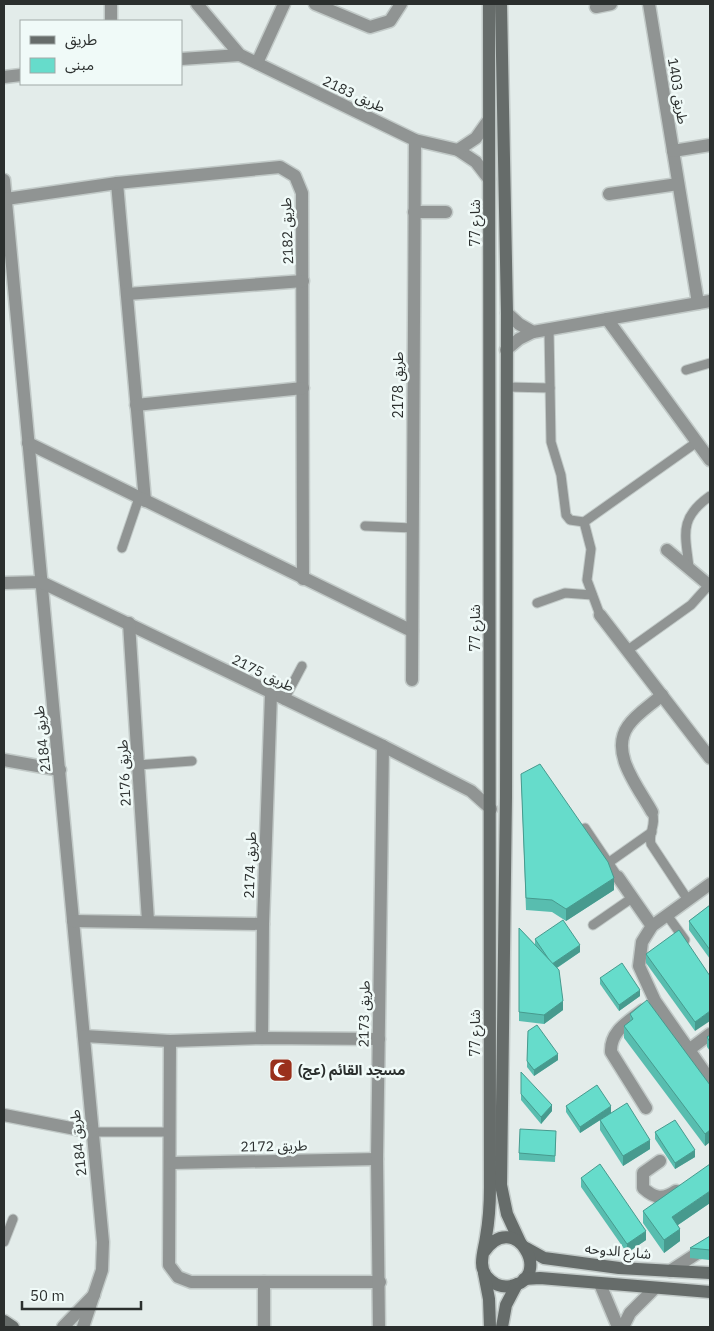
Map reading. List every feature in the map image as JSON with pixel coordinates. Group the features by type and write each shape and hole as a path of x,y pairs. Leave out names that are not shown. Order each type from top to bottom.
{"street":[{"path":"111,4 111,20"},
{"name":"طريق 2183","path":"197,4 240,55 415,140 458,150 476,162 489,178"},
{"path":"257,63 284,4"},
{"path":"315,4 370,27 390,21 401,4"},
{"name":"شارع 77","path":"484,1252 490,1203 489,4"},
{"name":"شارع 77","path":"501,4 507,314 506,788 501,1185 507,1214 523,1245"},
{"path":"596,6 611,4"},
{"name":"طريق 1403","path":"506,350 533,332 704,302 678,184 649,4"},
{"name":"طريق 2183","path":"182,59 240,55"},
{"path":"4,78 20,75"},
{"path":"458,150 476,138 488,121"},
{"name":"طريق 2178","path":"412,680 415,140"},
{"path":"673,152 710,145"},
{"name":"طريق 2182","path":"6,199 117,183 280,167 295,176 302,193 303,579"},
{"name":"طريق 2184","path":"4,180 9,283 28,444 60,770 91,1132 103,1242 102,1270 83,1327"},
{"path":"117,183 142,499"},
{"path":"609,194 678,184"},
{"path":"414,212 446,212"},
{"path":"127,294 303,281"},
{"path":"507,314 533,332"},
{"path":"607,319 710,460"},
{"path":"136,405 303,388"},
{"path":"28,444 412,631"},
{"path":"667,550 709,585"},
{"path":"4,583 41,582"},
{"name":"طريق 2175","path":"41,582 130,623 271,694 383,746 471,791 491,809"},
{"path":"600,615 710,758"},
{"name":"طريق 2176","path":"130,623 148,921"},
{"name":"طريق 2174","path":"262,1038 263,924 271,694"},
{"path":"652,812 623,760 621,749 626,728 662,695"},
{"name":"طريق 2173","path":"379,1327 380,1282 377,1159 383,746"},
{"path":"4,760 60,770"},
{"path":"471,791 482,787 491,780"},
{"path":"618,877 652,926"},
{"path":"710,884 652,926 642,942 639,966 655,1001 710,1080"},
{"path":"73,921 263,924"},
{"path":"646,1108 611,1052 611,1044 618,1030 655,1001"},
{"path":"690,1049 710,1034"},
{"path":"84,1036 170,1041 262,1038 379,1039"},
{"path":"170,1041 171,1163 169,1265 178,1278 191,1282 380,1282"},
{"path":"4,1115 91,1132"},
{"name":"طريق 2172","path":"171,1163 377,1159"},
{"path":"660,1161 643,1173 643,1188 651,1195 660,1198 668,1196 689,1181"},
{"path":"490,1327 489,1300 482,1266 484,1252 488,1246 500,1238 507,1237 523,1245 530,1264 506,1305 502,1327"},
{"path":"670,1271 710,1244"},
{"name":"شارع الدوحه","path":"523,1245 544,1258 619,1268 710,1273"},
{"path":"484,1272 494,1284 502,1286 540,1278 654,1289 710,1292"},
{"path":"264,1282 264,1327"},
{"path":"600,1284 618,1327"},
{"path":"622,1327 630,1313 654,1289"},
{"name":"طريق 2184","path":"63,1327 94,1295"},
{"path":"4,1321 13,1327"}],"lane":[{"path":"549,329 552,442 561,475 566,514 570,520 584,522 697,442"},
{"path":"686,370 710,363"},
{"path":"506,388 550,388"},
{"path":"689,567 686,537 688,521 695,507 710,496"},
{"path":"122,548 142,499"},
{"path":"584,522 591,544 587,574 592,595 600,615"},
{"path":"365,526 413,528"},
{"path":"628,650 691,605 709,585"},
{"path":"537,604 546,598 564,593 592,595"},
{"path":"284,700 302,666"},
{"path":"138,765 192,761"},
{"path":"652,812 654,821 651,844 688,900"},
{"path":"585,828 618,877"},
{"path":"608,863 652,832"},
{"path":"593,925 632,898"},
{"path":"667,915 692,951"},
{"path":"91,1132 170,1132"},
{"path":"4,1242 13,1219"}],"building":[{"path":"540,764 608,862 614,878 566,909 552,900 526,898 521,774"},
{"path":"710,905 710,950 689,921"},
{"path":"563,920 580,945 552,964 535,939"},
{"path":"519,928 559,970 563,1001 544,1015 519,1012"},
{"path":"679,930 710,976 710,1011 695,1022 646,954"},
{"path":"622,963 640,990 619,1005 600,978"},
{"path":"647,1000 710,1085 710,1130 705,1134 624,1026 633,1019 630,1014"},
{"path":"537,1025 558,1054 534,1070 527,1061 528,1031"},
{"path":"521,1072 552,1105 541,1117 521,1094"},
{"path":"597,1085 611,1106 580,1127 566,1106"},
{"path":"627,1103 650,1140 623,1156 600,1120"},
{"path":"675,1120 695,1150 675,1163 655,1132"},
{"path":"520,1129 556,1131 555,1156 519,1153"},
{"path":"600,1164 646,1231 627,1244 581,1178"},
{"path":"710,1164 710,1191 672,1217 680,1229 664,1240 643,1211"},
{"path":"710,1236 710,1250 690,1248"}],"place":[{"name":"مسجد القائم (عج)","path":"281,1070"}]}
